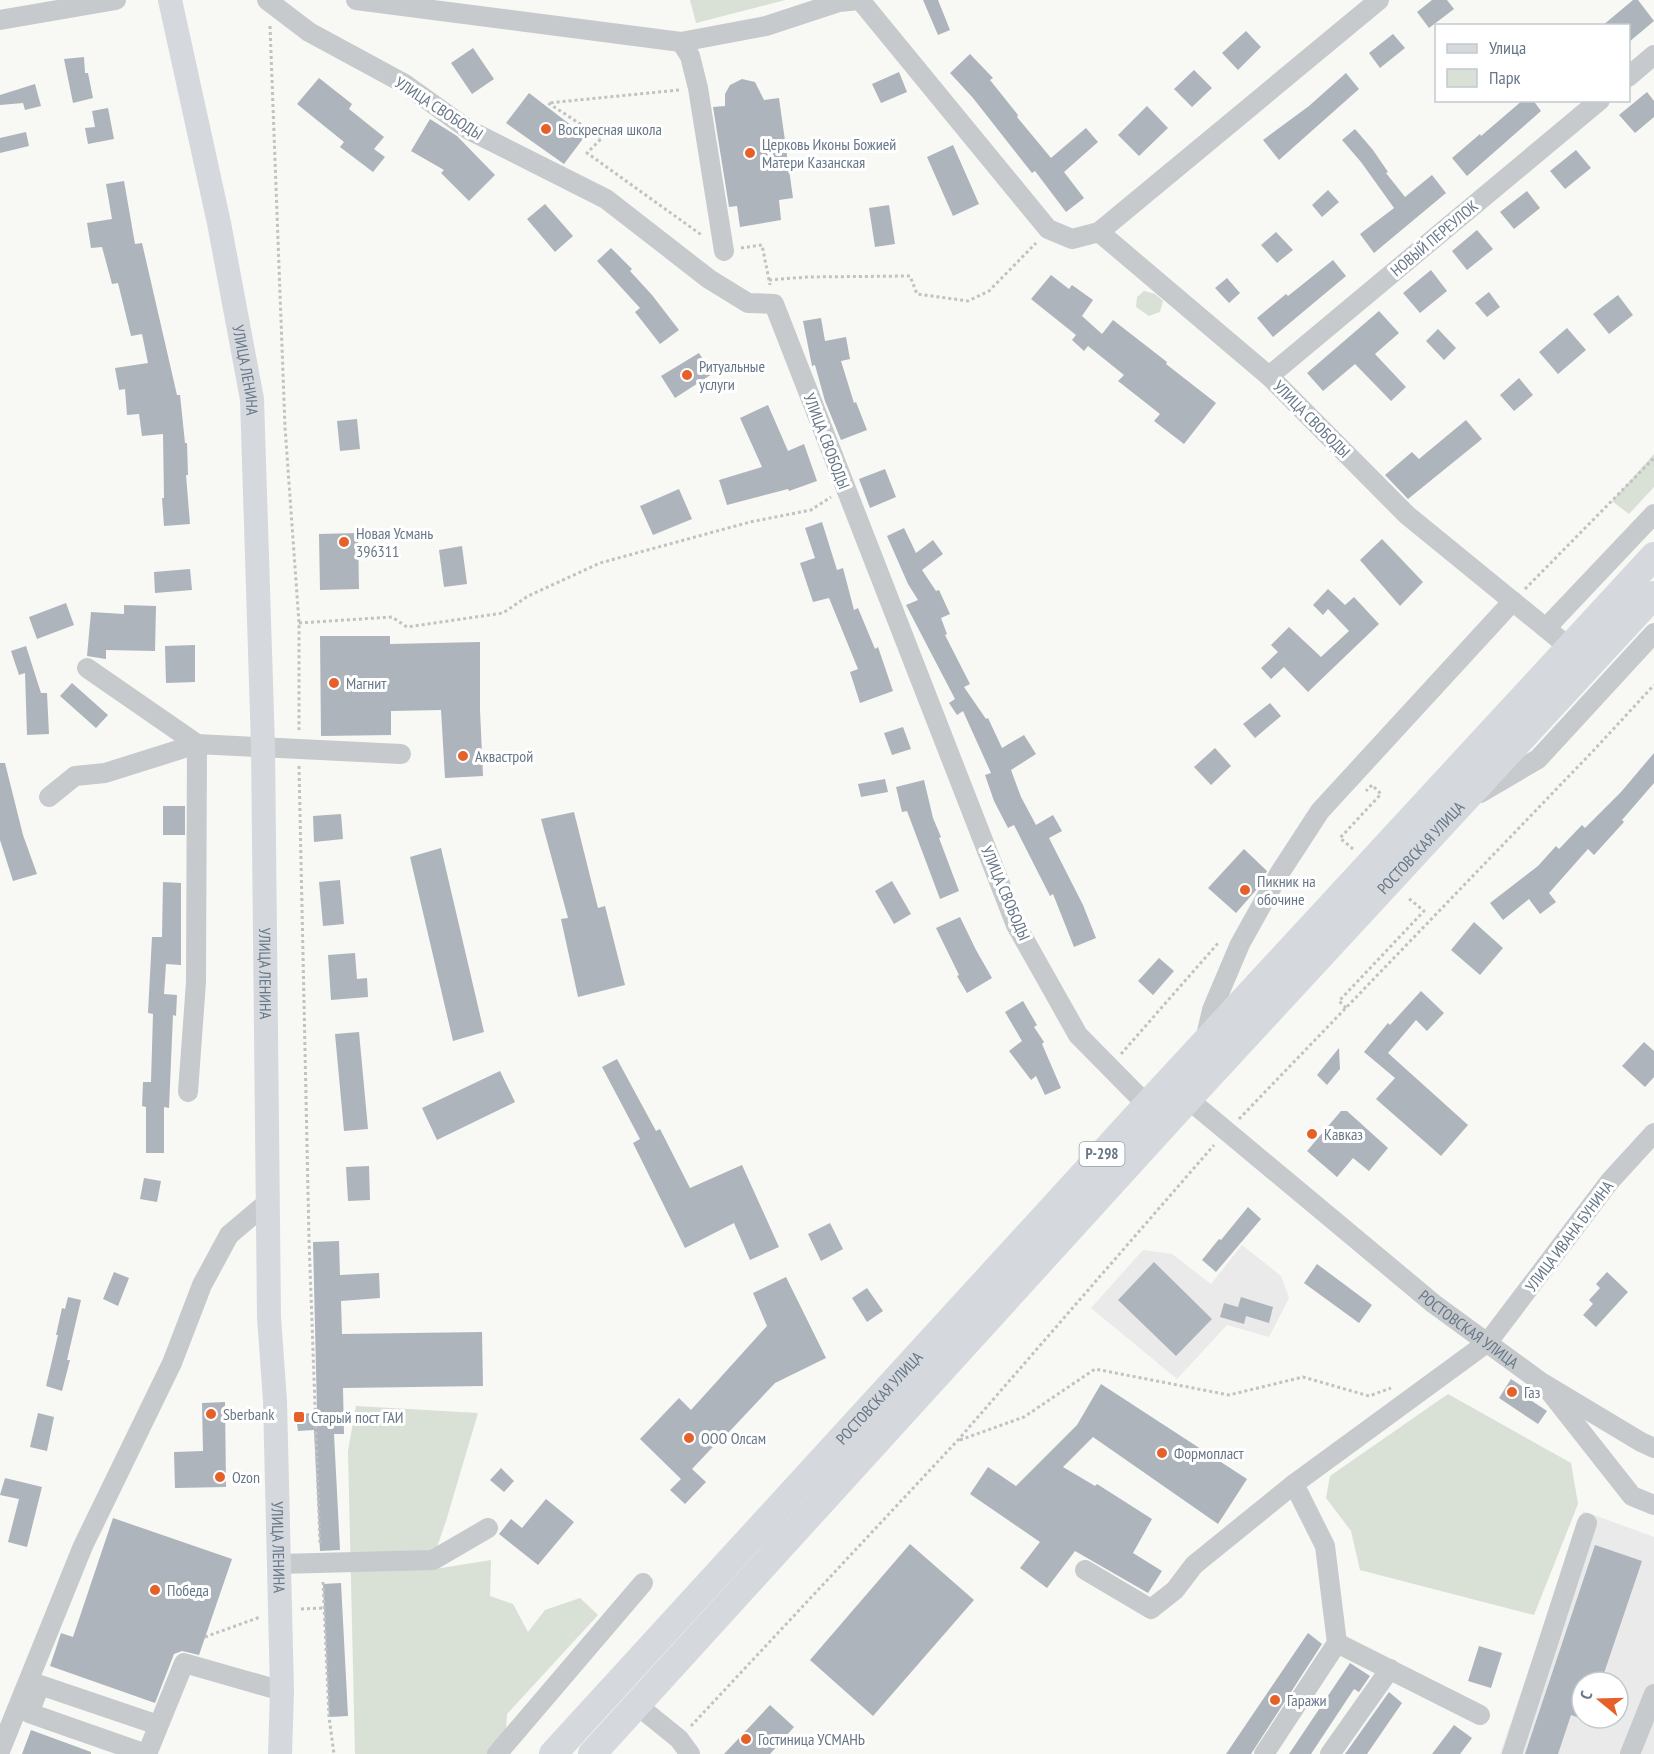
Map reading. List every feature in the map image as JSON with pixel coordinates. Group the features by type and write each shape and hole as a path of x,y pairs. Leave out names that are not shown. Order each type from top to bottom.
{"highway":[{"name":"РОСТОВСКАЯ УЛИЦА","path":"554,1754 1147,1105 1654,556"},
{"name":"РОСТОВСКАЯ УЛИЦА","path":"592,1754 1188,1099 1654,596"}],"main road":[{"name":"УЛИЦА ЛЕНИНА","path":"170,0 219,223 252,399 262,746 269,1317 274,1401 282,1691"},
{"path":"280,1754 282,1691"},
{"path":"282,1691 294,1754"}],"street":[{"path":"0,20 116,0"},
{"name":"УЛИЦА СВОБОДЫ","path":"267,0 309,32 405,84 469,130 606,199 709,279 748,303 774,304 1016,925 1078,1035 1147,1105"},
{"path":"356,0 681,42 766,26 838,1 860,0 1049,229 1072,239 1099,232 1379,0"},
{"path":"681,42 690,56 698,88 724,250"},
{"path":"1630,75 1654,55"},
{"name":"НОВЫЙ ПЕРЕУЛОК","path":"1269,376 1598,102"},
{"name":"УЛИЦА СВОБОДЫ","path":"1099,232 1269,376 1407,514 1570,648"},
{"path":"1546,628 1654,514"},
{"path":"1205,1043 1212,1010 1240,944 1279,874 1320,811 1513,601"},
{"path":"1464,801 1538,759 1654,633"},
{"path":"87,668 197,744"},
{"path":"188,1092 196,982 197,744"},
{"path":"49,797 75,776 105,773 197,744 401,754"},
{"name":"РОСТОВСКАЯ УЛИЦА","path":"1188,1099 1434,1304 1541,1382 1654,1448"},
{"name":"УЛИЦА ИВАНА БУНИНА","path":"1085,1570 1150,1609 1175,1590 1194,1565 1294,1484 1488,1342 1610,1181 1654,1133"},
{"path":"0,1751 83,1546 172,1364 202,1285 229,1235 268,1202"},
{"path":"1541,1382 1632,1496 1654,1505"},
{"path":"1264,1754 1337,1642 1325,1546 1294,1484"},
{"path":"1512,1754 1587,1523"},
{"path":"278,1564 433,1560 488,1528"},
{"path":"497,1754 643,1583"},
{"path":"1337,1642 1480,1715"},
{"path":"158,1725 40,1685 29,1713 147,1754 184,1663 282,1691"},
{"path":"1330,1754 1390,1670"},
{"path":"1630,1754 1654,1694"},
{"path":"637,1705 684,1746"}],"path":[{"path":"270,20 285,428 299,623 299,749 314,1437 329,1717 334,1754"},
{"path":"698,88 548,103 602,138 587,153 724,250 762,245 774,304"},
{"path":"769,280 807,277 910,276 918,294 968,301 989,291 1049,229"},
{"path":"1513,601 1654,458"},
{"path":"299,623 392,617 407,627 503,613 528,596 600,563 750,522 811,510 846,488"},
{"path":"684,1746 958,1440 1226,1132 1654,685"},
{"path":"1340,838 1381,794"},
{"path":"1346,1008 1339,1000 1424,911"},
{"path":"958,1440 1024,1417 1095,1369 1228,1395 1303,1377 1369,1396 1401,1384"}],"shaded area":[{"path":"1242,1245 1281,1276 1289,1298 1269,1337 1227,1325 1177,1379 1091,1308 1143,1250 1172,1254 1211,1284"},
{"path":"1583,1511 1654,1537 1654,1754 1500,1754"}],"green space":[{"path":"690,0 785,0 696,23"},
{"path":"1144,291 1155,294 1163,301 1160,312 1149,316 1136,307 1137,297"},
{"path":"1654,454 1654,487 1629,514 1612,501"},
{"path":"1448,1394 1571,1463 1578,1504 1534,1615 1360,1570 1351,1531 1326,1498 1330,1476"},
{"path":"356,1406 478,1413 429,1570 491,1560 490,1596 513,1604 528,1632 545,1610 580,1598 598,1615 507,1714 506,1731 488,1754 355,1754 348,1451"}],"building":[{"path":"923,0 938,0 950,30 938,35"},
{"path":"1432,0 1447,0 1454,9 1429,28 1417,12"},
{"path":"1633,0 1638,0 1654,21 1630,41 1630,24 1604,24"},
{"path":"1246,31 1261,47 1238,70 1222,53"},
{"path":"1393,34 1405,48 1380,68 1369,53"},
{"path":"473,48 494,79 472,94 451,63"},
{"path":"970,54 993,78 990,80 1051,158 1086,128 1098,142 1064,172 1084,198 1066,212 1035,171 1032,173 973,98 950,73"},
{"path":"84,57 85,73 88,73 93,98 73,103 64,59"},
{"path":"1194,70 1212,88 1192,107 1174,89"},
{"path":"899,72 907,92 881,103 872,84"},
{"path":"1346,73 1359,89 1279,160 1263,140 1309,106"},
{"path":"319,78 352,104 349,109 384,137 374,149 385,157 373,172 340,147 344,142 297,104"},
{"name":"Церковь Иконы Божией Матери Казанская","path":"742,79 755,82 764,100 779,98 793,198 779,200 781,220 740,227 737,206 729,207 713,107 725,106 725,94 730,85"},
{"path":"35,84 41,106 25,110 23,103 0,105 0,95"},
{"path":"1647,92 1654,101 1654,117 1635,133 1619,115"},
{"name":"Воскресная школа","path":"529,93 585,136 564,164 506,123"},
{"path":"1521,102 1534,102 1541,111 1467,176 1452,158 1480,134 1481,136"},
{"path":"1147,106 1168,128 1139,156 1118,135"},
{"path":"108,108 114,139 88,144 85,128 95,127 92,111"},
{"path":"430,119 457,136 495,175 469,201 441,173 444,170 411,151"},
{"path":"1355,129 1373,150 1388,172 1386,173 1405,197 1432,175 1446,193 1374,253 1360,234 1394,208 1342,140"},
{"path":"26,132 29,146 0,153 0,138"},
{"path":"953,145 979,204 953,216 927,157"},
{"path":"1576,150 1591,168 1565,189 1550,171"},
{"path":"124,181 135,244 142,243 177,395 180,395 185,443 187,443 188,475 186,475 190,524 164,526 163,434 142,436 139,414 127,415 125,389 119,390 115,368 148,363 142,334 131,336 118,283 112,284 102,247 91,248 87,223 112,219 106,184"},
{"path":"1328,190 1339,202 1322,217 1312,205"},
{"path":"1527,191 1540,208 1514,229 1500,212"},
{"path":"545,204 573,236 555,252 527,219"},
{"path":"889,205 895,244 875,247 869,208"},
{"path":"1477,230 1493,249 1467,270 1452,251"},
{"path":"1276,232 1293,250 1277,263 1261,245"},
{"path":"611,248 632,269 630,271 679,330 660,344 635,312 640,308 597,261"},
{"path":"1333,260 1346,276 1273,337 1257,318"},
{"path":"1431,270 1447,291 1420,313 1403,293"},
{"path":"1051,275 1069,289 1072,285 1093,300 1082,316 1102,334 1113,320 1216,403 1184,444 1154,421 1160,414 1118,381 1124,375 1088,346 1084,351 1072,340 1076,335 1031,299"},
{"path":"1227,278 1240,293 1229,303 1215,288"},
{"path":"1489,292 1500,307 1487,317 1475,303"},
{"path":"1618,295 1633,315 1609,334 1593,314"},
{"path":"1379,311 1399,333 1375,354 1406,387 1391,401 1355,364 1323,391 1307,373"},
{"path":"821,318 825,341 846,337 850,359 841,361 854,403 856,402 867,430 841,440 825,401 815,365 812,366 803,321"},
{"path":"1567,328 1586,350 1558,374 1539,352"},
{"path":"1438,329 1456,348 1444,360 1426,341"},
{"name":"Ритуальные услуги","path":"699,353 712,374 675,398 661,376"},
{"path":"1519,378 1533,395 1514,411 1500,395"},
{"path":"768,405 788,451 804,444 817,481 789,491 788,489 727,505 719,480 762,467 740,418"},
{"path":"357,419 360,449 340,451 337,421"},
{"path":"1466,420 1482,439 1408,499 1385,475 1412,452 1419,459"},
{"path":"885,469 896,497 870,508 859,479"},
{"path":"679,489 692,519 653,535 640,506"},
{"path":"822,522 837,570 843,568 854,610 858,608 875,649 878,647 893,691 860,703 850,672 858,669 829,598 813,602 800,563 815,558 805,528"},
{"path":"904,528 916,553 933,540 943,554 922,570 936,591 939,590 950,614 941,618 947,634 945,635 970,684 964,687 986,719 988,718 1002,748 1024,735 1036,754 1011,770 1021,797 1036,825 1053,815 1062,831 1049,838 1083,905 1096,938 1074,947 1053,894 1050,896 1014,825 1008,828 994,801 985,775 991,773 963,711 957,715 949,703 955,699 906,605 918,600 908,584 887,536"},
{"path":"358,533 359,589 320,590 319,534"},
{"path":"1382,539 1423,582 1400,606 1360,560"},
{"path":"462,546 467,584 444,587 439,550"},
{"path":"190,569 192,590 155,593 154,572"},
{"path":"1328,589 1345,605 1354,597 1379,624 1308,692 1284,667 1271,679 1261,668 1278,652 1271,645 1289,627 1321,657 1349,631 1328,609 1323,615 1313,605"},
{"path":"66,603 74,625 37,639 29,617"},
{"path":"124,605 156,606 155,651 106,650 106,659 87,656 91,612 124,614"},
{"path":"320,636 390,636 390,644 480,642 483,776 445,778 441,710 391,711 391,735 321,736"},
{"path":"195,645 195,682 166,683 165,646"},
{"path":"26,646 41,693 47,693 49,734 27,735 25,673 19,675 11,651"},
{"path":"72,683 108,715 96,728 60,696"},
{"path":"1270,703 1281,716 1255,738 1243,724"},
{"path":"903,727 911,749 892,755 884,733"},
{"path":"1215,748 1231,766 1211,785 1194,767"},
{"path":"1654,753 1654,783 1622,820 1624,822 1594,855 1588,849 1549,893 1556,902 1540,914 1529,899 1503,920 1490,903 1538,866 1556,846 1559,849 1582,825 1585,828 1621,792"},
{"path":"0,763 5,763 23,835 37,874 13,881 0,840"},
{"path":"885,779 888,792 861,797 858,784"},
{"path":"924,780 933,818 941,837 939,838 959,891 940,899 907,811 902,812 896,787"},
{"path":"163,806 185,806 185,835 163,835"},
{"path":"574,812 598,908 605,906 625,985 578,997 561,919 568,918 541,819"},
{"path":"341,814 343,839 314,842 313,816"},
{"path":"441,848 484,1032 453,1041 410,857"},
{"path":"1244,849 1267,871 1257,889 1236,913 1208,888"},
{"path":"340,880 344,924 323,926 319,882"},
{"path":"892,881 911,914 894,924 875,891"},
{"path":"163,882 181,883 181,965 166,964 164,994 177,995 176,1016 173,1015 169,1108 164,1107 164,1153 146,1153 146,1107 142,1106 143,1082 151,1082 153,1014 148,1013 152,937 162,937"},
{"path":"960,917 992,978 967,993 936,928"},
{"path":"1474,922 1503,948 1480,975 1451,950"},
{"path":"355,953 357,979 367,978 368,997 331,1000 328,955"},
{"path":"1159,958 1174,971 1153,995 1138,981"},
{"path":"1421,991 1444,1013 1427,1031 1416,1020 1388,1053 1468,1125 1441,1156 1376,1099 1395,1078 1364,1052 1388,1023 1390,1025"},
{"path":"1023,1001 1037,1025 1034,1027 1044,1042 1042,1044 1061,1088 1045,1095 1036,1076 1031,1080 1009,1051 1022,1041 1005,1012"},
{"path":"359,1032 368,1129 344,1131 335,1034"},
{"path":"1644,1042 1654,1051 1654,1077 1645,1087 1622,1066"},
{"path":"1339,1048 1340,1069 1327,1085 1317,1075"},
{"path":"617,1059 656,1131 660,1129 690,1188 742,1165 779,1247 750,1260 734,1223 685,1248 633,1143 640,1139 602,1067"},
{"path":"500,1071 515,1102 437,1140 422,1108"},
{"path":"1341,1111 1347,1111 1388,1148 1369,1171 1353,1158 1337,1177 1307,1151"},
{"path":"369,1166 370,1200 348,1201 346,1167"},
{"path":"144,1178 161,1181 157,1202 140,1199"},
{"path":"1248,1207 1261,1219 1216,1272 1202,1260"},
{"path":"830,1223 843,1249 821,1261 808,1234"},
{"path":"339,1241 340,1275 379,1273 380,1298 341,1301 342,1334 482,1332 483,1386 343,1388 344,1434 334,1434 340,1550 320,1551 314,1430 298,1431 296,1415 317,1412 313,1242"},
{"path":"1154,1262 1212,1319 1176,1356 1118,1300"},
{"path":"1317,1264 1372,1305 1359,1323 1304,1283"},
{"path":"114,1272 129,1278 118,1306 103,1299"},
{"path":"1607,1272 1628,1292 1596,1327 1583,1315 1593,1304 1589,1300 1600,1288 1596,1284"},
{"path":"786,1277 826,1358 775,1383 727,1432 692,1469 706,1482 685,1504 670,1490 681,1479 640,1439 679,1398 691,1410 767,1326 753,1293"},
{"path":"867,1288 883,1311 867,1322 852,1298"},
{"path":"68,1297 81,1300 62,1391 46,1386 62,1308 65,1309"},
{"path":"1241,1297 1273,1307 1269,1323 1246,1316 1244,1324 1220,1317 1224,1303 1238,1307"},
{"path":"1511,1379 1526,1389 1523,1395 1547,1411 1538,1424 1499,1398"},
{"path":"1101,1384 1247,1479 1218,1524 1093,1437 1063,1467 1095,1486 1097,1484 1152,1519 1133,1553 1162,1571 1148,1593 1075,1551 1047,1588 1020,1568 1040,1542 970,1494 988,1467 1016,1486 1077,1425"},
{"path":"225,1402 226,1487 175,1488 174,1452 203,1451 202,1403"},
{"path":"38,1413 54,1417 47,1451 30,1447"},
{"path":"501,1468 514,1481 504,1492 490,1480"},
{"path":"5,1478 42,1487 27,1547 8,1542 19,1499 0,1495"},
{"path":"546,1499 574,1522 538,1565 499,1534 511,1519 522,1528"},
{"name":"Победа","path":"113,1518 232,1559 199,1655 182,1651 174,1654 155,1703 50,1666 61,1633 73,1637"},
{"path":"910,1544 974,1600 873,1716 810,1660"},
{"path":"1595,1545 1642,1561 1605,1670 1570,1670 1570,1718 1558,1754 1525,1754"},
{"path":"341,1583 348,1716 329,1717 323,1584"},
{"name":"Гаражи","path":"1308,1633 1322,1644 1251,1754 1226,1754"},
{"path":"1479,1646 1502,1653 1491,1688 1468,1681"},
{"path":"1350,1663 1370,1676 1359,1692 1354,1689 1311,1754 1289,1754"},
{"path":"1389,1692 1402,1703 1367,1754 1345,1754"},
{"path":"770,1705 794,1727 770,1754 724,1754"},
{"path":"1454,1725 1472,1738 1460,1754 1432,1754"},
{"path":"31,1730 91,1752 91,1754 22,1754"}],"place":[{"name":"Воскресная школа","path":"546,129"},
{"name":"Церковь Иконы Божией Матери Казанская","path":"750,153"},
{"name":"Ритуальные услуги","path":"687,375"},
{"name":"Новая Усмань 396311","path":"344,542"},
{"name":"Магнит","path":"334,683"},
{"name":"Аквастрой","path":"463,756"},
{"name":"Пикник на обочине","path":"1245,890"},
{"name":"Кавказ","path":"1312,1134"},
{"name":"Газ","path":"1512,1392"},
{"name":"Sberbank","path":"211,1414"},
{"name":"Старый пост ГАИ","path":"299,1417"},
{"name":"ООО Олсам","path":"689,1438"},
{"name":"Формопласт","path":"1162,1453"},
{"name":"Ozon","path":"220,1477"},
{"name":"Победа","path":"155,1590"},
{"name":"Гаражи","path":"1275,1700"},
{"name":"Гостиница УСМАНЬ","path":"746,1739"}]}
